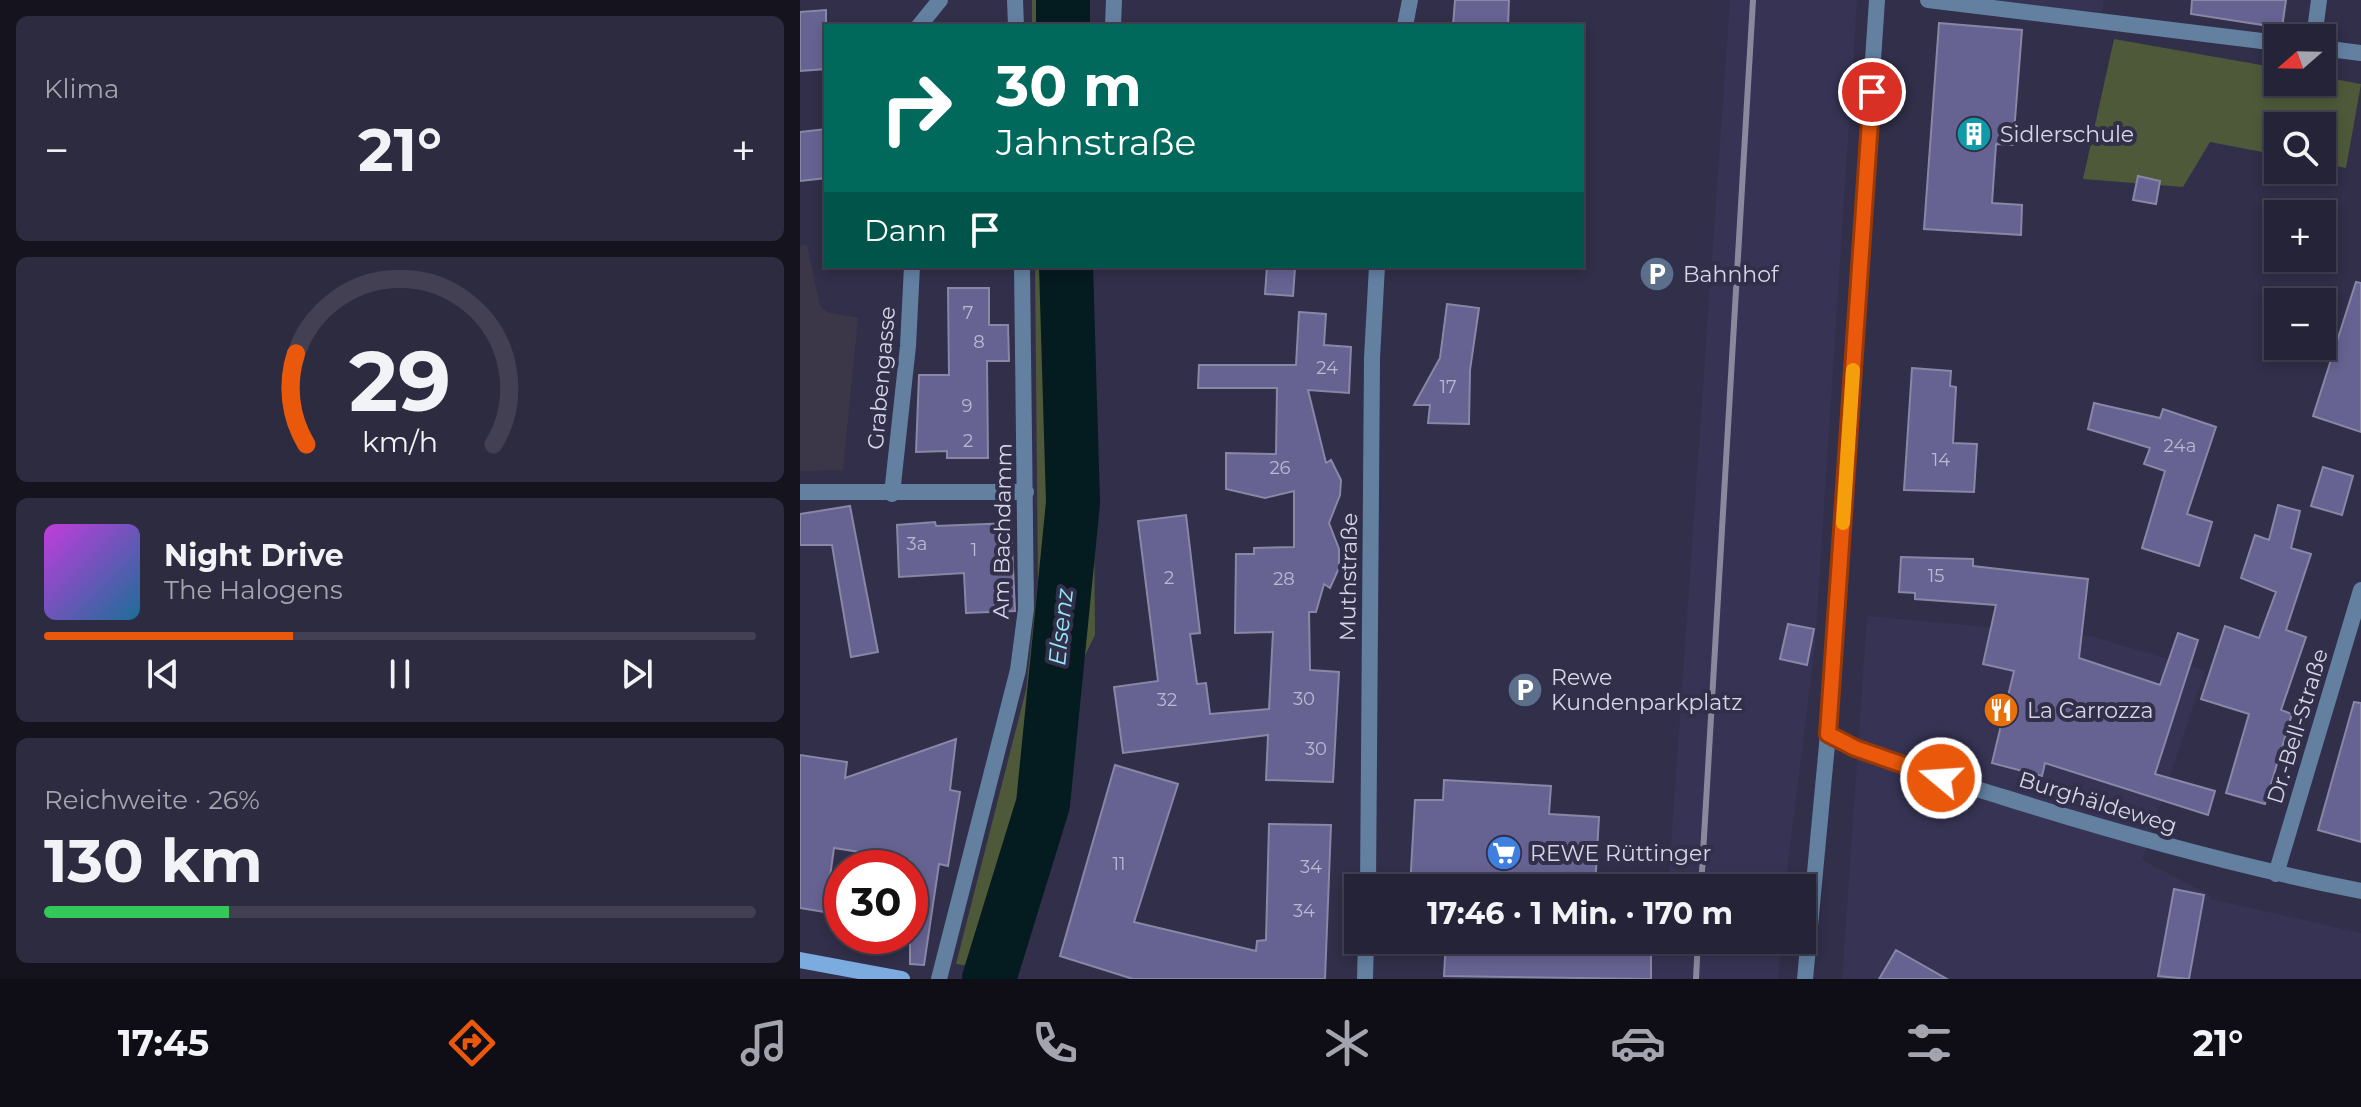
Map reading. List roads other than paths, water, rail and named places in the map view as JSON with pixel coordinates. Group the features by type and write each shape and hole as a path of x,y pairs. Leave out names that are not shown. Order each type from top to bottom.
{"main road":[{"path":"800,960 902,979"}],"street":[{"path":"921,24 940,0"},
{"path":"1015,0 1016,24"},
{"path":"1113,24 1114,0"},
{"path":"1405,24 1410,0"},
{"path":"1805,979 1828,734 1877,0"},
{"path":"1928,0 2264,41"},
{"path":"2316,24 2319,0"},
{"path":"2336,50 2361,53"},
{"name":"Grabengasse","path":"892,494 908,346 912,268"},
{"name":"Am Bachdamm","path":"939,979 1018,670 1026,609 1022,268"},
{"name":"Muthstraße","path":"1368,874 1372,358 1377,268"},
{"path":"800,492 1026,492"},
{"name":"Dr.-Bell-Straße","path":"2276,874 2361,590"},
{"name":"Burghäldeweg","path":"1828,734 1855,748 1912,768 2148,842 2276,874 2361,891"},
{"path":"1365,979 1366,954"},
{"path":"1368,954 1377,979"}],"waterway":[{"name":"Elsenz","path":"1063,0 1063,24"},
{"name":"Elsenz","path":"989,979 1043,804 1073,503 1066,268"}],"railway":[{"path":"1702,874 1753,0"},
{"path":"1696,979 1697,954"}],"place":[{"name":"Sidlerschule","path":"1974,134"},
{"name":"Bahnhof","path":"1657,274"},
{"name":"Rewe Kundenparkplatz","path":"1525,690"},
{"name":"La Carrozza","path":"2001,710"},
{"name":"REWE Rüttinger","path":"1504,853"}]}
